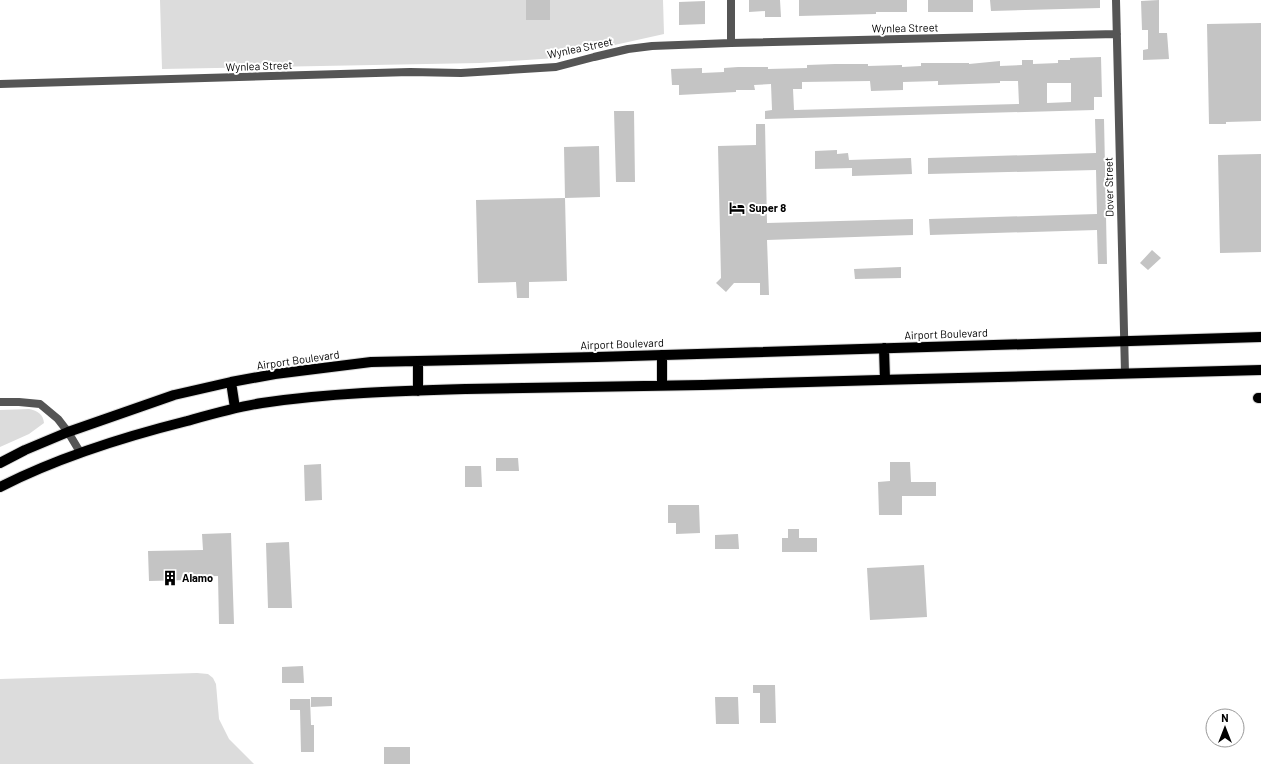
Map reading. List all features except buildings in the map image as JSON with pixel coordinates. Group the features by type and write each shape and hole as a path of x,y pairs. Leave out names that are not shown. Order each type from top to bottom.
{"main road":[{"name":"Airport Boulevard","path":"0,463 25,450 68,432 174,396 231,382 275,374 371,362 1261,337"},
{"path":"884,348 885,380"},
{"path":"662,355 662,386"},
{"path":"418,361 418,391"},
{"path":"0,487 22,476 80,452 156,429 235,408 263,403 334,395 418,391 1261,370"},
{"path":"231,382 235,408"}],"street":[{"path":"731,0 732,43"},
{"name":"Dover Street","path":"1116,0 1125,373"},
{"name":"Wynlea Street","path":"0,84 410,72 461,73 556,66 601,55 652,46 1117,34"},
{"path":"0,402 40,404 58,419 80,452"}],"shaded area":[{"path":"160,0 663,0 664,34 556,58 480,63 162,69"},
{"path":"29,409 40,413 44,423 29,434 0,447 0,410"},
{"path":"197,673 208,674 213,678 216,684 219,719 229,739 254,764 0,764 0,679"}],"place":[{"name":"Super 8","path":"737,208"},
{"name":"Alamo","path":"170,578"}]}
